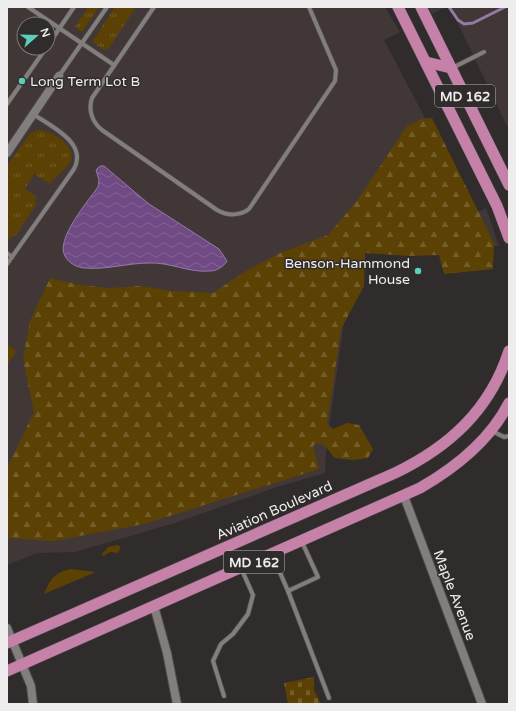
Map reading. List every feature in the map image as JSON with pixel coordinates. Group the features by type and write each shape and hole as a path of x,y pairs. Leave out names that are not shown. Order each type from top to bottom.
{"main road":[{"name":"MD 162","path":"398,7 497,206 509,238"},
{"name":"MD 162","path":"421,7 509,185"},
{"path":"426,62 451,68"},
{"name":"Aviation Boulevard","path":"10,642 394,473 429,456 455,435 477,411 500,374 509,351"},
{"name":"MD 162","path":"7,671 404,496 456,465 490,430 509,403"}],"street":[{"path":"7,153 60,76"},
{"name":"Maple Avenue","path":"404,496 482,704"},
{"path":"154,606 166,647 177,704"},
{"path":"7,628 10,642 22,664 31,686 33,704"}],"lane":[{"path":"28,7 114,66"},
{"path":"56,33 74,7"},
{"path":"60,76 107,7"},
{"path":"154,7 91,100 92,116 96,125 222,213 230,214 244,212 251,207 335,81 336,70 309,7"},
{"path":"451,68 484,52"},
{"path":"7,104 40,56"},
{"path":"7,264 74,169 78,159 77,150 68,138 34,114"},
{"path":"7,253 12,257"},
{"path":"490,430 504,437 509,436"},
{"path":"288,591 318,577 301,541"},
{"path":"271,554 288,591 329,698"},
{"path":"224,696 213,661 221,644 233,634 248,614 253,595 241,568"}],"shaded area":[{"path":"7,7 385,7 400,32 384,40 475,213 486,208 499,246 355,243 326,449 325,473 280,486 175,523 75,552 37,553 7,565"},
{"path":"428,7 447,7 432,14"},
{"path":"450,7 509,7 509,130"}],"green space":[{"path":"88,7 99,7 82,32 75,27"},
{"path":"115,7 136,7 109,48 104,50 92,42"},
{"path":"432,118 494,243 493,269 444,274 439,255 410,256 365,253 364,286 341,329 327,424 333,429 347,423 359,425 373,449 368,458 353,460 335,458 324,445 316,443 313,446 319,469 144,524 53,541 8,538 7,468 34,412 23,359 30,321 50,278 80,285 109,288 140,286 172,291 213,293 246,271 280,253 328,235 357,201 407,126 421,119"},
{"path":"38,130 55,135 61,139 69,148 72,159 68,166 50,184 34,174 25,189 37,197 35,201 37,203 17,234 7,240 7,166 30,133"},
{"path":"7,344 17,351 7,365"},
{"path":"117,545 120,546 118,553 110,552 104,556 101,555 108,547"},
{"path":"71,569 96,572 44,594 51,580 57,574"},
{"path":"314,677 314,690 321,704 288,704 284,683"}],"water":[{"path":"100,166 104,166 149,204 219,249 227,261 220,268 210,271 195,270 157,263 82,268 71,263 66,259 63,249 65,240 74,221 98,187 99,180 96,170"}],"waterway":[{"path":"449,7 458,20 464,24 473,23 505,7"}],"place":[{"name":"Long Term Lot B","path":"22,81"},
{"name":"Benson-Hammond House","path":"418,271"}]}
